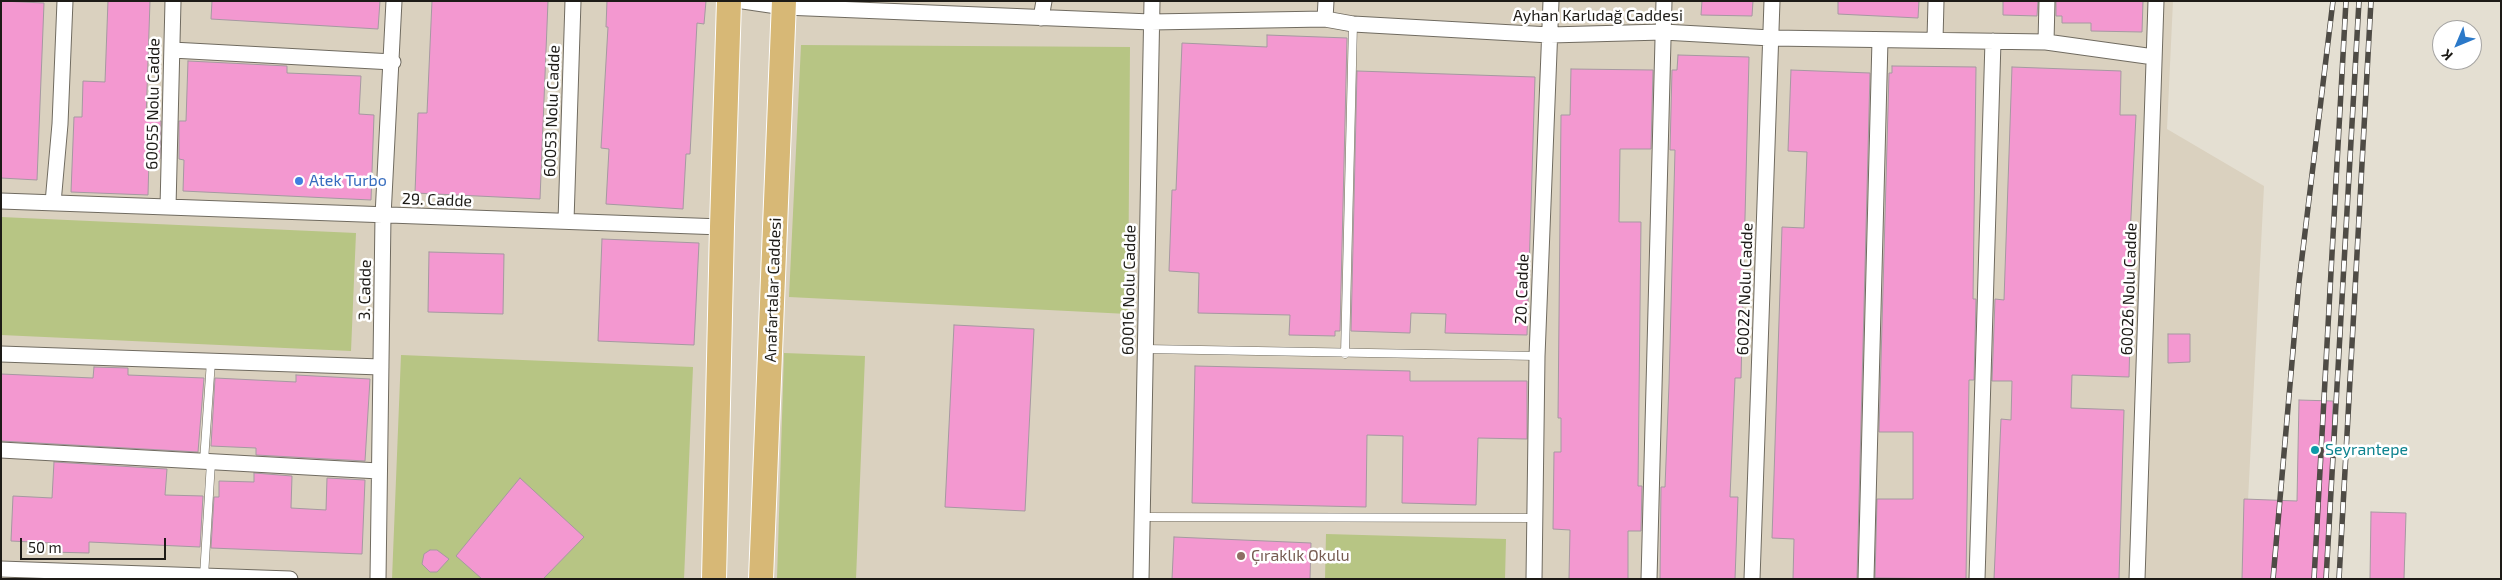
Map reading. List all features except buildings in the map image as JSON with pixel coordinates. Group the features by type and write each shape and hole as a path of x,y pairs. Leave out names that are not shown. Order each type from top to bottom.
{"main road":[{"path":"714,579 729,1"},
{"name":"Anafartalar Caddesi","path":"761,579 784,4"}],"street":[{"path":"53,203 60,124 65,1"},
{"name":"60055 Nolu Cadde","path":"168,207 173,1"},
{"name":"3. Cadde","path":"378,579 383,216 393,62 394,1"},
{"name":"60053 Nolu Cadde","path":"566,221 573,1"},
{"name":"Ayhan Karlıdağ Caddesi","path":"743,1 784,4 935,8 1041,18 1151,22 1325,19 1353,24 1550,36 1663,32 1771,38 2046,42 2154,57"},
{"path":"1041,18 1044,1"},
{"name":"60016 Nolu Cadde","path":"1141,579 1152,1"},
{"path":"1325,19 1326,1"},
{"name":"20. Cadde","path":"1534,579 1537,356 1551,1"},
{"path":"1649,579 1664,1"},
{"name":"60022 Nolu Cadde","path":"1752,579 1772,1"},
{"path":"1934,40 1936,1"},
{"path":"2046,42 2048,1"},
{"name":"60026 Nolu Cadde","path":"2137,579 2156,1"},
{"path":"1866,579 1880,40"},
{"path":"1977,579 1993,41"},
{"path":"172,50 393,62"},
{"name":"29. Cadde","path":"1,201 722,227"},
{"path":"1,354 381,367"},
{"path":"1,450 379,471"},
{"path":"1,569 290,579"}],"lane":[{"path":"1345,354 1353,24"},
{"path":"1145,349 1537,356"},
{"path":"204,576 211,361"},
{"path":"1142,517 1536,518"}],"shaded area":[{"path":"1,1 2173,1 2167,129 2264,186 2244,579 1,579"}],"green space":[{"path":"801,45 1130,47 1128,314 789,297"},
{"path":"1,217 356,233 351,351 1,335"},
{"path":"784,353 865,356 856,579 777,579"},
{"path":"401,355 693,367 684,579 392,579"},
{"path":"1326,534 1506,539 1505,579 1325,579"}],"railway":[{"path":"2273,579 2299,282 2333,1"},
{"path":"2314,579 2346,1"},
{"path":"2326,579 2359,1"},
{"path":"2339,579 2371,1"}],"place":[{"name":"Atek Turbo","path":"299,181"},
{"name":"Seyrantepe","path":"2315,450"},
{"name":"Çıraklık Okulu","path":"1241,556"}]}
